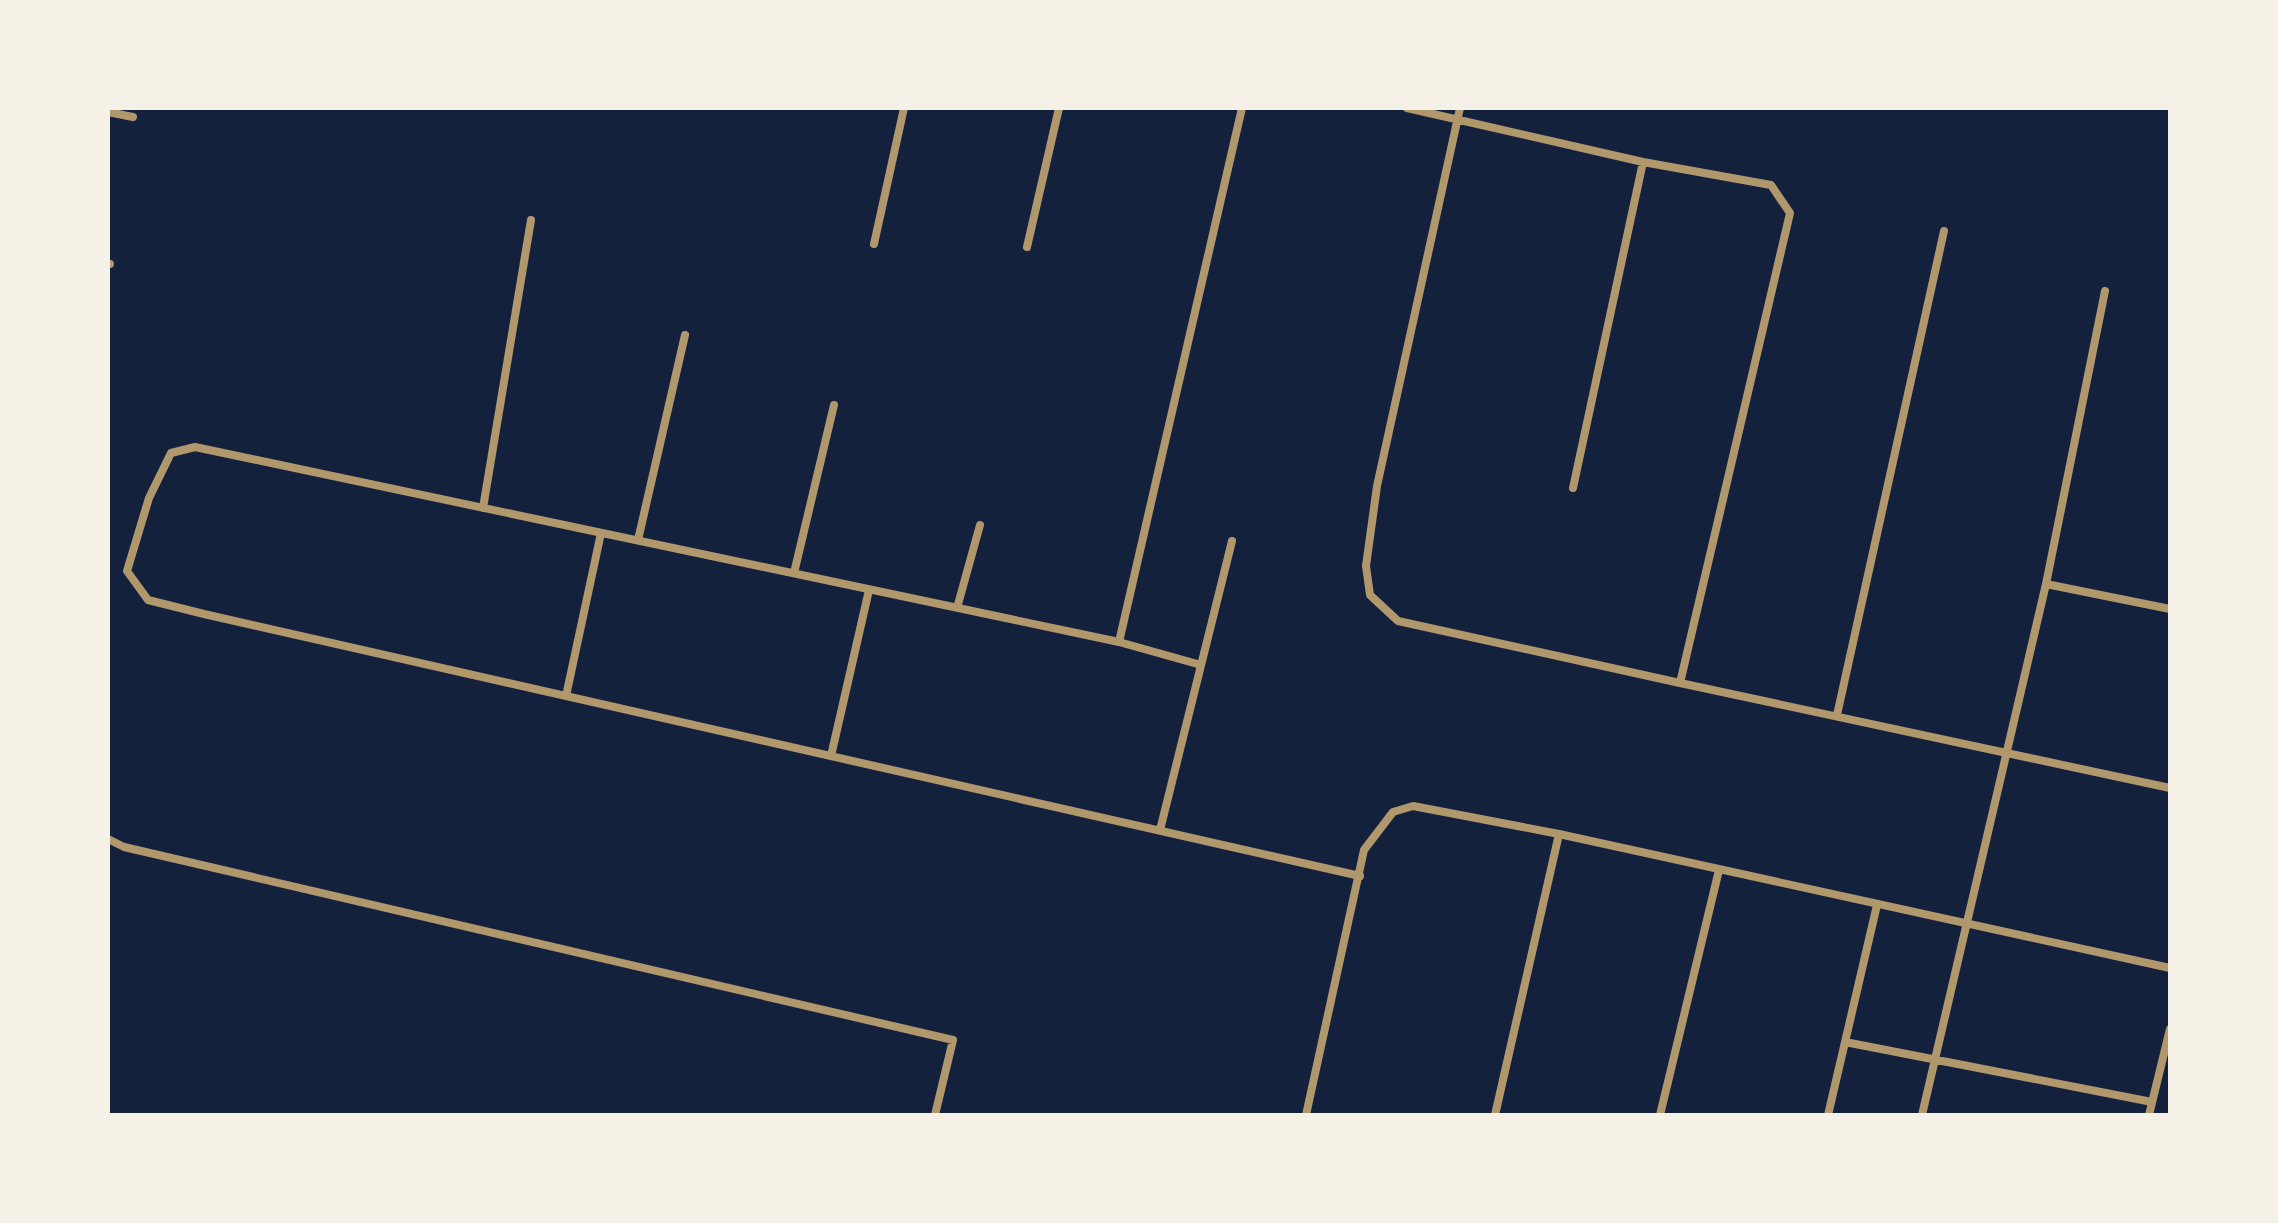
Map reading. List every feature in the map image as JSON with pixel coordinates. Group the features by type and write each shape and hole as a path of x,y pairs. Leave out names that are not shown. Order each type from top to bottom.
{"street":[{"path":"874,244 904,108"},
{"path":"1027,247 1059,108"},
{"path":"1119,642 1242,108"},
{"path":"1407,108 1643,162 1771,185 1790,213 1680,683"},
{"path":"1460,108 1377,486 1366,566 1370,595 1398,621 2170,788"},
{"path":"108,112 133,117"},
{"path":"1573,488 1643,162"},
{"path":"483,508 531,220"},
{"path":"1837,715 1944,231"},
{"path":"1922,1115 2004,752 2046,584 2105,291"},
{"path":"638,540 685,335"},
{"path":"794,573 834,405"},
{"path":"1201,665 1119,642 195,447 171,453 149,498 127,571 148,600 1360,876"},
{"path":"957,608 980,525"},
{"path":"566,696 601,533"},
{"path":"1160,830 1232,541"},
{"path":"2046,584 2170,609"},
{"path":"831,756 869,590"},
{"path":"1306,1115 1364,850 1393,812 1413,806 1559,834 2170,968"},
{"path":"1495,1115 1559,834"},
{"path":"108,839 124,847 953,1040 935,1115"},
{"path":"1660,1115 1719,870"},
{"path":"1828,1115 1877,905"},
{"path":"2149,1115 2170,1029"},
{"path":"1845,1042 2152,1102"}]}
